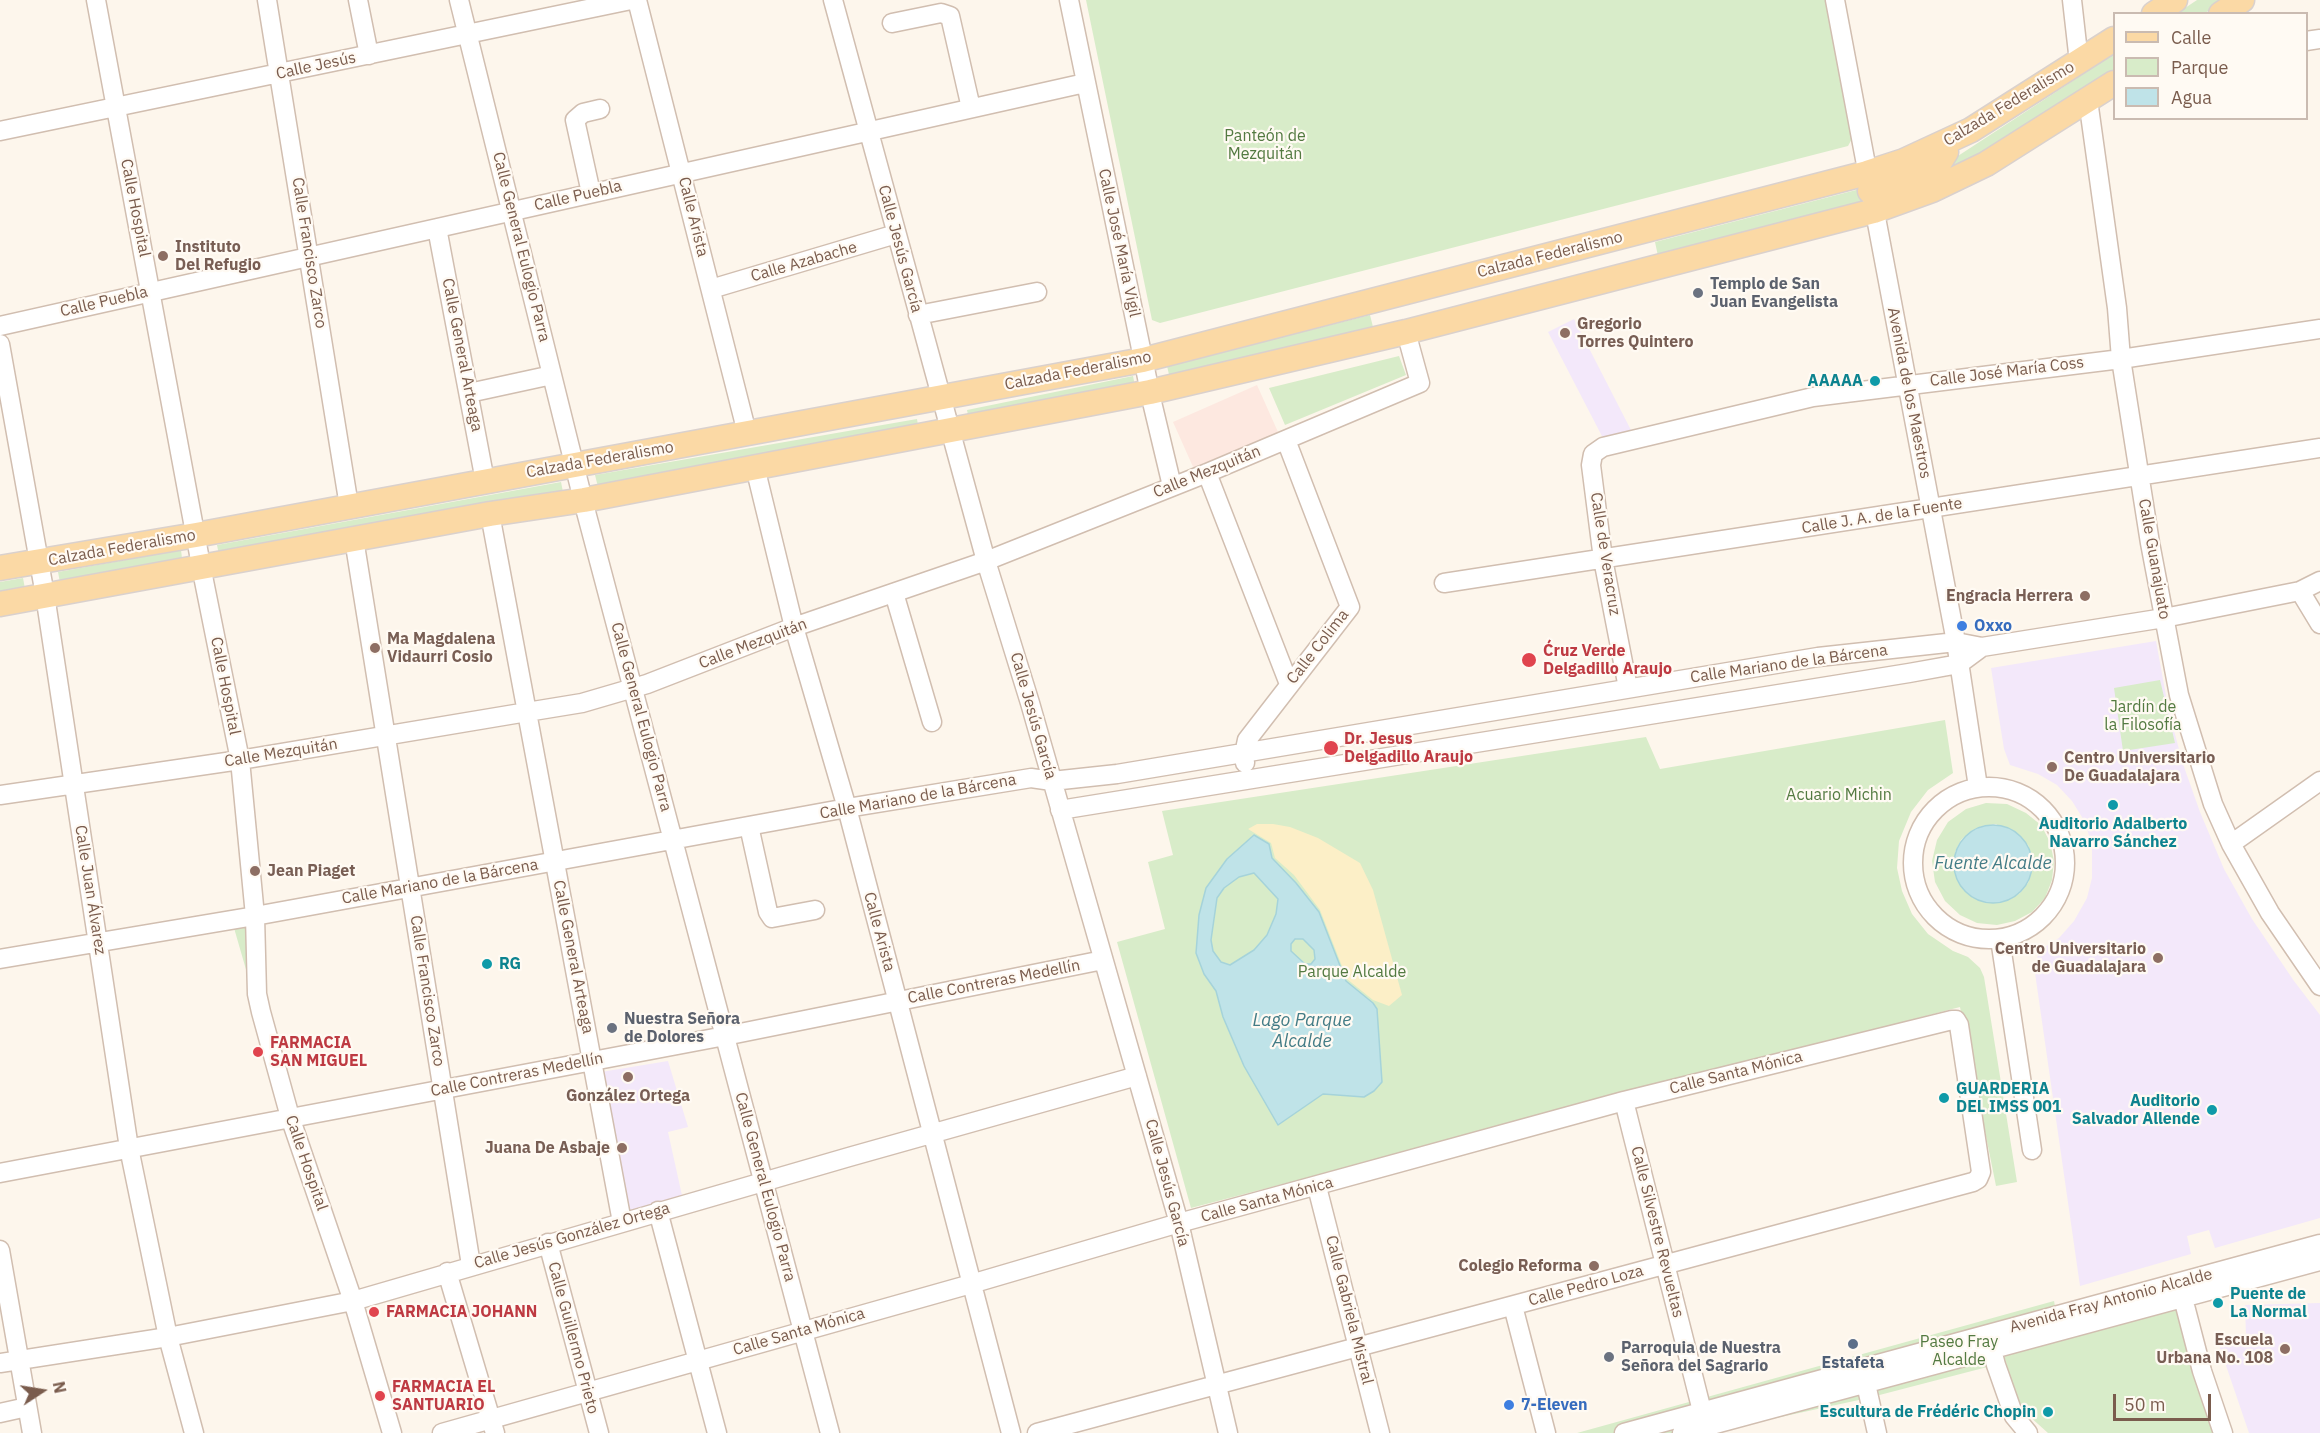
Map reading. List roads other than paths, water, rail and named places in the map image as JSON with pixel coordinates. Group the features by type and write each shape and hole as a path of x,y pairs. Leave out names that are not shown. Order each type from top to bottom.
{"main road":[{"path":"2157,12 2175,0"},
{"path":"2224,12 2242,0"},
{"name":"Calzada Federalismo","path":"0,604 490,514 584,500 1150,392 1406,333 1870,192 1904,161 1953,139 2006,110 2113,40"},
{"name":"Calzada Federalismo","path":"0,568 196,535 1143,360 1870,192 1932,190 1986,164 2113,84"}],"street":[{"name":"Calle Hospital","path":"96,0 240,760 255,916 257,994 290,1117 353,1301 392,1433"},
{"name":"Calle Francisco Zarco","path":"267,0 349,506"},
{"path":"358,0 369,55"},
{"name":"Calle General Eulogio Parra","path":"459,0 584,500 830,1433"},
{"name":"Calle Jesús","path":"0,130 117,108 631,0"},
{"name":"Calle Arista","path":"637,0 747,434"},
{"name":"Calle Jesús García","path":"833,0 986,561 1179,1223 1228,1433"},
{"name":"Calle José María Vigil","path":"1069,0 1143,360 1172,486"},
{"name":"Avenida de los Maestros","path":"1835,0 1956,642 1978,787"},
{"path":"2072,0 2079,62"},
{"path":"892,23 941,13 950,16 972,108"},
{"name":"Calle Puebla","path":"0,326 1085,83"},
{"name":"Calle Guanajuato","path":"2088,100 2117,308 2121,359 2179,695 2213,804 2231,844 2270,913 2320,986"},
{"path":"591,193 575,120 583,113 600,109"},
{"name":"Calle General Arteaga","path":"437,228 485,482"},
{"name":"Calle Azabache","path":"711,289 896,234"},
{"path":"918,315 1036,292"},
{"name":"Calle José María Coss","path":"1593,454 1604,447 1813,397 2121,359 2320,329"},
{"name":"Calle Mezquitán","path":"0,795 387,736 582,703 633,688 794,627 986,561 1207,473 1420,383 1406,333"},
{"name":"Calle Juan Álvarez","path":"0,344 45,595 129,1148 168,1337 194,1433"},
{"path":"469,393 552,375"},
{"name":"Calle Colima","path":"1244,754 1247,740 1348,611 1350,603 1286,440"},
{"name":"Calle J. A. de la Fuente","path":"1444,584 2320,448"},
{"name":"Calle de Veracruz","path":"1593,454 1591,465 1603,559 1628,688"},
{"name":"Calle Arista","path":"755,467 794,627 847,808 1011,1433"},
{"path":"1207,473 1289,684"},
{"name":"Calle General Arteaga","path":"490,514 622,1222"},
{"name":"Calle Francisco Zarco","path":"354,539 471,1265"},
{"name":"Calle Mariano de la Bárcena","path":"0,959 255,916 847,808 1031,778 1052,781 1117,774 1818,657 1956,642 1982,647 2164,618 2300,591 2320,581"},
{"path":"2300,591 2320,624"},
{"path":"894,593 932,722"},
{"name":"Calle Mariano de la Bárcena","path":"1060,810 1959,664 1982,647"},
{"path":"1586,726 1589,695"},
{"path":"1521,736 1528,705"},
{"path":"1244,754 1248,780"},
{"path":"2231,844 2320,781"},
{"path":"1978,787 2002,787 2024,795 2044,809 2058,829 2065,852 2064,876 2057,898 2043,918 2023,932 2000,939 1977,938 1954,931 1930,910 1921,897 1914,874 1914,850 1922,828 1936,808 1955,795 1978,787"},
{"path":"749,826 768,912 772,918 815,910"},
{"path":"2000,939 2032,1150"},
{"name":"Calle Contreras Medellín","path":"0,1173 725,1036 1103,960"},
{"name":"Calle Santa Mónica","path":"442,1433 493,1426 588,1392 1179,1223 1624,1101 1956,1020"},
{"name":"Calle Pedro Loza","path":"1037,1433 1978,1179 1981,1172 1978,1150 1959,1025 1956,1020"},
{"name":"Calle Jesús González Ortega","path":"0,1363 168,1337 353,1301 658,1211 1137,1076"},
{"name":"Calle Silvestre Revueltas","path":"1624,1101 1706,1424"},
{"name":"Calle Gabriela Mistral","path":"1317,1187 1380,1433"},
{"path":"658,1211 717,1433"},
{"name":"Calle Guillermo Prieto","path":"548,1243 599,1433"},
{"name":"Avenida Fray Antonio Alcalde","path":"1682,1433 2110,1302 2320,1244"},
{"path":"0,1250 32,1433"},
{"name":"Avenida Fray Antonio Alcalde","path":"1624,1433 1706,1424 1866,1384 2320,1261"},
{"path":"447,1272 493,1426"},
{"path":"2183,1298 2202,1371 2223,1433"},
{"path":"2028,1433 2014,1416 1992,1350 2000,1339 2102,1310 2110,1302"},
{"path":"1513,1306 1546,1433"},
{"path":"1866,1384 1877,1433"},
{"path":"0,1413 27,1407"}],"water":[{"name":"Fuente Alcalde","path":"1993,825 2008,828 2021,836 2029,849 2032,864 2029,879 2021,892 2008,900 1993,903 1978,900 1965,892 1957,879 1954,864 1957,849 1965,836 1978,828"},
{"name":"Lago Parque Alcalde","path":"1254,835 1269,844 1272,858 1319,912 1346,981 1377,1009 1382,1082 1374,1091 1364,1097 1323,1094 1278,1125 1244,1066 1223,1017 1216,991 1204,974 1196,953 1199,915 1206,888 1227,859","holes":["1254,873 1278,899 1276,914 1267,935 1254,950 1230,965 1221,962 1213,951 1211,940 1217,898 1224,888 1239,877","1295,939 1303,939 1314,950 1315,959 1311,964 1305,964 1291,951 1291,944"]}],"place":[{"name":"Instituto Del Refugio","path":"163,256"},
{"name":"Templo de San Juan Evangelista","path":"1698,293"},
{"name":"Gregorio Torres Quintero","path":"1565,333"},
{"name":"AAAAA","path":"1875,381"},
{"name":"Engracia Herrera","path":"2085,596"},
{"name":"Oxxo","path":"1962,626"},
{"name":"Ma Magdalena Vidaurri Cosio","path":"375,648"},
{"name":"Ćruz Verde Delgadillo Araujo","path":"1529,660"},
{"name":"Dr. Jesus Delgadillo Araujo","path":"1331,748"},
{"name":"Centro Universitario De Guadalajara","path":"2052,767"},
{"name":"Auditorio Adalberto Navarro Sánchez","path":"2113,805"},
{"name":"Jean Piaget","path":"255,871"},
{"name":"Centro Universitario de Guadalajara","path":"2158,958"},
{"name":"RG","path":"487,964"},
{"name":"Nuestra Señora de Dolores","path":"612,1028"},
{"name":"FARMACIA SAN MIGUEL","path":"258,1052"},
{"name":"González Ortega","path":"628,1077"},
{"name":"GUARDERIA DEL IMSS 001","path":"1944,1098"},
{"name":"Auditorio Salvador Allende","path":"2212,1110"},
{"name":"Juana De Asbaje","path":"622,1148"},
{"name":"Colegio Reforma","path":"1594,1266"},
{"name":"Puente de La Normal","path":"2218,1303"},
{"name":"FARMACIA JOHANN","path":"374,1312"},
{"name":"Estafeta","path":"1853,1344"},
{"name":"Escuela Urbana No. 108","path":"2285,1349"},
{"name":"Parroquia de Nuestra Señora del Sagrario","path":"1609,1357"},
{"name":"FARMACIA EL SANTUARIO","path":"380,1396"},
{"name":"7-Eleven","path":"1509,1405"},
{"name":"Escultura de Frédéric Chopin","path":"2048,1412"}],"park label":[{"name":"Panteón de Mezquitán","path":"1265,145"},
{"name":"Jardín de la Filosofía","path":"2143,716"},
{"name":"Acuario Michin","path":"1839,795"},
{"name":"Parque Alcalde","path":"1352,972"},
{"name":"Paseo Fray Alcalde","path":"1959,1351"}]}
